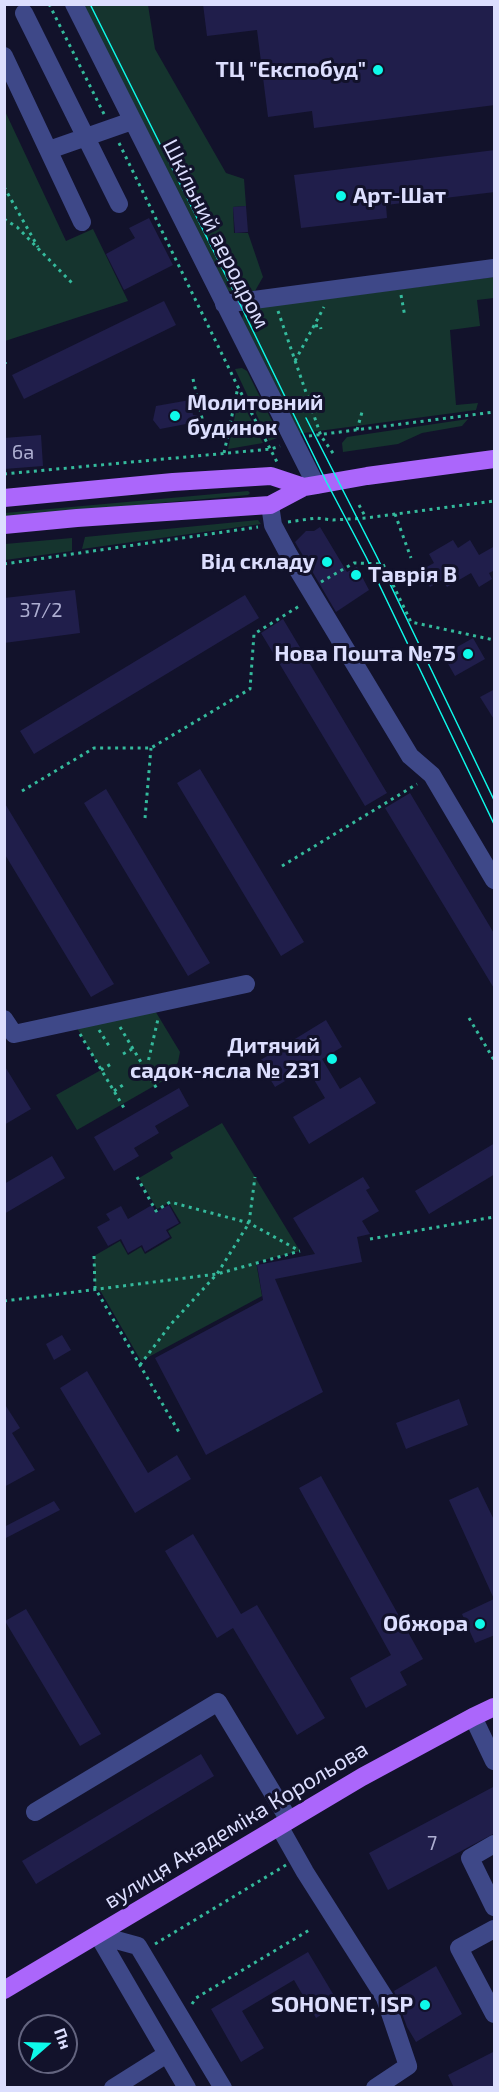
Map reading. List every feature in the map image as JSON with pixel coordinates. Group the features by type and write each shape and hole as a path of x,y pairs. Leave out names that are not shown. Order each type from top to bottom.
{"main road":[{"path":"4,525 270,505 310,486 495,459"},
{"path":"4,498 173,482 271,476 310,486"},
{"name":"вулиця Академіка Корольова","path":"4,1990 362,1777 495,1707"}],"street":[{"name":"Шкільний аеродром","path":"74,4 224,304 310,486"},
{"path":"24,13 119,204"},
{"path":"4,56 82,222"},
{"path":"49,150 132,121"},
{"path":"224,304 495,268"},
{"path":"270,505 273,525 312,593 410,756 432,775 495,880"},
{"path":"9,1027 73,1021 246,984"},
{"path":"35,1812 218,1702 284,1823 297,1858 385,1998 408,2066 375,2088"},
{"path":"473,1717 495,1761"},
{"path":"495,1844 470,1858 495,1907"},
{"path":"495,1929 459,1948 495,2014"},
{"path":"98,1935 138,1946 223,2088"},
{"path":"98,1935 187,2088"},
{"path":"156,2035 182,2020"},
{"path":"113,2088 167,2054"}],"path":[{"path":"49,4 238,387 277,460"},
{"path":"4,187 40,251"},
{"path":"4,219 16,227 72,283"},
{"path":"399,281 405,317"},
{"path":"296,361 333,289"},
{"path":"274,298 321,436 335,456"},
{"path":"315,326 320,325 321,329"},
{"path":"4,362 8,366"},
{"path":"193,379 202,418 203,434 227,440"},
{"path":"224,453 238,387"},
{"path":"357,430 362,412"},
{"path":"306,437 495,412"},
{"path":"4,474 272,449"},
{"path":"4,564 316,518 333,520 366,518 495,501"},
{"path":"359,505 366,518"},
{"path":"395,514 411,558"},
{"path":"22,791 94,748 151,748 250,689 254,634 354,562 383,564 411,622 495,640"},
{"path":"145,818 151,748"},
{"path":"282,866 432,775"},
{"path":"112,1013 157,1089"},
{"path":"136,1077 146,1071 158,1017"},
{"path":"469,1018 495,1060"},
{"path":"73,1021 123,1108"},
{"path":"123,1054 133,1048"},
{"path":"101,1070 111,1064"},
{"path":"114,1091 123,1085"},
{"path":"4,1301 218,1274 300,1251 249,1223 170,1203 156,1211 137,1177"},
{"path":"140,1365 171,1324 218,1274 249,1223 255,1177"},
{"path":"370,1239 495,1217"},
{"path":"94,1256 95,1288 180,1434"},
{"path":"142,1952 297,1858"},
{"path":"182,2020 196,1998 311,1929"}],"green space":[{"path":"82,5 148,5 155,49 226,173 244,179 246,206 233,207 234,233 248,233 263,277 255,291 238,293 224,290"},
{"path":"4,109 66,241 93,229 128,301 5,341"},
{"path":"494,277 494,298 477,300 480,326 450,330 456,405 478,403 476,410 296,434 241,322 248,309"},
{"path":"242,368 247,371 280,437 269,441 235,369"},
{"path":"239,396 263,443 228,449"},
{"path":"468,419 462,426 422,433 398,444 343,452 342,443 347,437"},
{"path":"248,491 250,493 248,495 5,517 5,513"},
{"path":"258,520 261,524 82,549 85,537"},
{"path":"72,538 72,551 5,560 5,544"},
{"path":"151,1004 180,1052 173,1071 168,1078 77,1130 56,1095 101,1070 73,1021"},
{"path":"222,1123 300,1251 256,1262 262,1296 141,1361 101,1292 95,1288 94,1256 120,1241 128,1255 141,1247 145,1254 172,1238 168,1231 181,1223 169,1203 157,1209 139,1178 173,1158 170,1153"}],"building":[{"name":"ТЦ \"Експобуд\"","path":"203,4 495,4 495,105 314,128 312,111 268,117 257,30 207,36"},
{"path":"495,150 495,192 386,205 387,218 301,228 294,175"},
{"path":"246,206 248,232 235,233 233,207"},
{"path":"149,218 173,265 124,290 106,254 135,238 129,228"},
{"path":"164,301 176,325 24,399 12,375"},
{"name":"Молитовний будинок","path":"190,400 193,415 199,416 202,422 201,428 196,431 189,430 186,424 160,429 153,420 156,406"},
{"path":"41,435 43,466 4,469 4,438"},
{"path":"320,527 347,572 357,567 369,590 336,612 295,542 306,531 314,531"},
{"path":"453,540 458,548 470,540 479,555 495,546 495,570 489,573 492,579 479,587 471,573 447,587 442,580 430,587 421,570 434,563 429,554"},
{"path":"75,590 80,633 4,643 4,598"},
{"path":"245,595 259,618 34,754 20,731"},
{"path":"283,619 387,793 365,806 261,633"},
{"path":"473,638 485,659 455,676 443,655"},
{"path":"495,689 495,721 480,697"},
{"path":"200,769 304,942 281,956 177,783"},
{"path":"106,789 210,963 188,976 84,803"},
{"path":"410,793 495,935 495,990 385,808"},
{"path":"4,802 114,984 91,997 4,853"},
{"path":"326,1020 342,1047 322,1059 340,1089 360,1077 376,1103 309,1144 293,1117 325,1098 307,1068 275,1087 259,1061"},
{"path":"4,1065 31,1109 4,1125"},
{"path":"179,1088 189,1106 155,1126 159,1133 134,1148 139,1156 114,1171 94,1137"},
{"path":"495,1143 495,1174 429,1214 415,1191"},
{"path":"52,1156 65,1178 4,1214 4,1184"},
{"path":"363,1177 370,1188 366,1190 379,1211 362,1221 370,1234 357,1237 362,1262 275,1279 323,1392 206,1455 155,1358 263,1300 257,1265 315,1254 293,1218"},
{"path":"152,1205 156,1212 169,1205 179,1223 166,1230 170,1237 145,1252 142,1245 128,1253 121,1239 108,1246 97,1227 110,1220 106,1214 121,1206 128,1219"},
{"path":"62,1335 71,1350 54,1360 46,1344"},
{"path":"87,1371 148,1473 177,1455 191,1479 135,1513 60,1388"},
{"path":"459,1399 468,1425 406,1449 396,1423"},
{"path":"4,1403 20,1428 12,1433 35,1470 4,1487"},
{"path":"321,1476 423,1659 400,1672 407,1685 366,1708 350,1678 391,1655 299,1488"},
{"path":"478,1487 495,1522 495,1635 475,1643 462,1614 494,1599 449,1500"},
{"path":"54,1501 60,1510 4,1539 4,1527"},
{"path":"193,1534 241,1614 257,1605 325,1718 297,1735 233,1628 217,1638 165,1551"},
{"path":"26,1609 101,1734 80,1746 5,1621"},
{"path":"201,1754 214,1776 36,1884 22,1861"},
{"path":"495,1786 495,1833 388,1890 369,1853"},
{"path":"308,1952 339,2004 316,2018 294,1980 242,2011 264,2048 241,2062 211,2009"},
{"name":"SOHONET, ISP","path":"436,1966 462,2014 416,2042 407,2027 394,1991"},
{"path":"495,2051 495,2088 454,2088 448,2075"}],"tram line":[{"path":"90,4 327,483 366,557 494,824"},
{"path":"306,418 377,557 494,800"}],"place":[{"name":"ТЦ \"Експобуд\"","path":"378,70"},
{"name":"Арт-Шат","path":"341,196"},
{"name":"Молитовний будинок","path":"175,416"},
{"name":"Від складу","path":"327,562"},
{"name":"Таврія В","path":"356,575"},
{"name":"Нова Пошта №75","path":"468,654"},
{"name":"Дитячий садок-ясла № 231","path":"332,1059"},
{"name":"Обжора","path":"480,1624"},
{"name":"SOHONET, ISP","path":"425,2005"}]}
